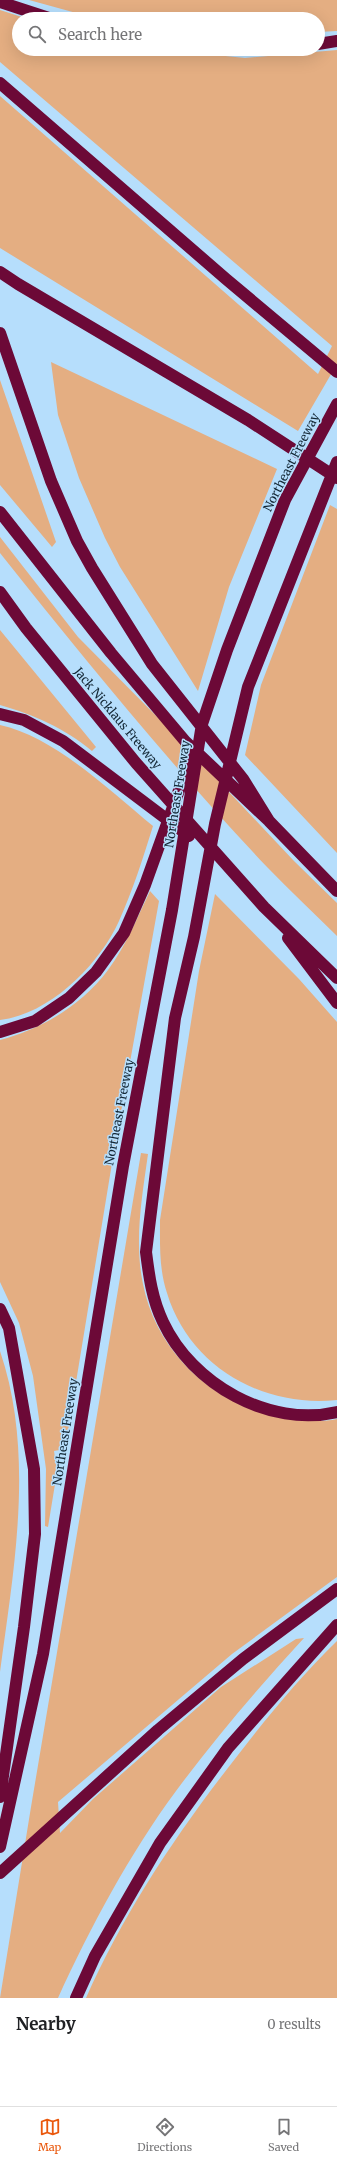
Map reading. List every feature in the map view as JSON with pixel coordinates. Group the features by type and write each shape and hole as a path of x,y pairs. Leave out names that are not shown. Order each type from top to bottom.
{"highway":[{"path":"0,2 31,12"},
{"path":"325,43 337,41"},
{"path":"0,83 226,279 337,372"},
{"path":"0,272 248,420 337,478"},
{"path":"0,333 51,482 64,514 92,568 152,664 243,779 269,821"},
{"name":"Northeast Freeway","path":"0,1847 42,1654 123,1166 172,910 202,724 227,650 285,500 337,404"},
{"path":"337,462 248,687 215,824 194,937 175,1018 146,1252 150,1290 163,1323 182,1352 208,1378 235,1396 266,1408 299,1415 337,1412"},
{"path":"0,512 111,653 185,741 269,821 337,891"},
{"name":"Jack Nicklaus Freeway","path":"0,592 26,628 136,763 264,907 337,978"},
{"path":"0,714 24,720 63,741 224,863"},
{"path":"0,1032 35,1021 69,998 96,972 124,933 145,885 202,724"},
{"path":"264,907 337,1003"},
{"path":"0,1310 9,1328 34,1469 35,1527 24,1627 0,1797"},
{"path":"0,1873 73,1805 158,1730 243,1659 337,1589"},
{"path":"76,1998 95,1956 160,1843 228,1748 337,1624"}],"shaded area":[{"path":"29,0 337,0 337,31 325,32 325,12 73,12"},
{"path":"0,10 12,14 12,56 225,56 245,58 268,56 325,56 325,51 337,50 337,364 298,431 0,248 0,96 318,374 332,346 0,62"},
{"path":"51,362 277,469 229,587 198,691 120,567 105,538 79,478 58,415"},
{"path":"0,380 56,542 52,547 0,485"},
{"path":"330,505 337,509 337,853 245,755 261,685"},
{"path":"0,537 78,637 180,740 294,861 337,903 337,936 276,877 198,792 131,714 0,553"},
{"path":"0,630 96,747 92,751 49,723 0,705"},
{"path":"0,725 21,731 61,753 100,782 153,826 138,874 119,921 99,954 71,985 54,998 19,1016 0,1020"},
{"path":"150,891 159,901 114,1151 65,1449 54,1451 57,1472 48,1527 45,1526 46,1469 33,1376 19,1323 0,1282 0,1040 31,1029 60,1014 73,1005 98,983 114,961 131,932"},
{"path":"215,894 299,979 337,1022 337,1400 309,1401 282,1397 256,1389 232,1377 211,1361 192,1342 178,1319 164,1284 160,1257 160,1220 199,971"},
{"path":"141,1153 148,1154 141,1203 139,1235 140,1268 151,1310 162,1335 178,1357 197,1376 219,1393 242,1406 268,1415 295,1420 321,1421 337,1419 337,1577 232,1654 58,1802 60,1833 93,1799 221,1687 296,1639 304,1638 222,1732 159,1815 127,1865 97,1918 58,1998 0,1998 31,1807"},
{"path":"0,1351 11,1390 17,1430 19,1470 15,1551 0,1672"},
{"path":"337,1641 337,1998 86,1998 101,1965 136,1902 154,1872 195,1812 273,1711"}]}
